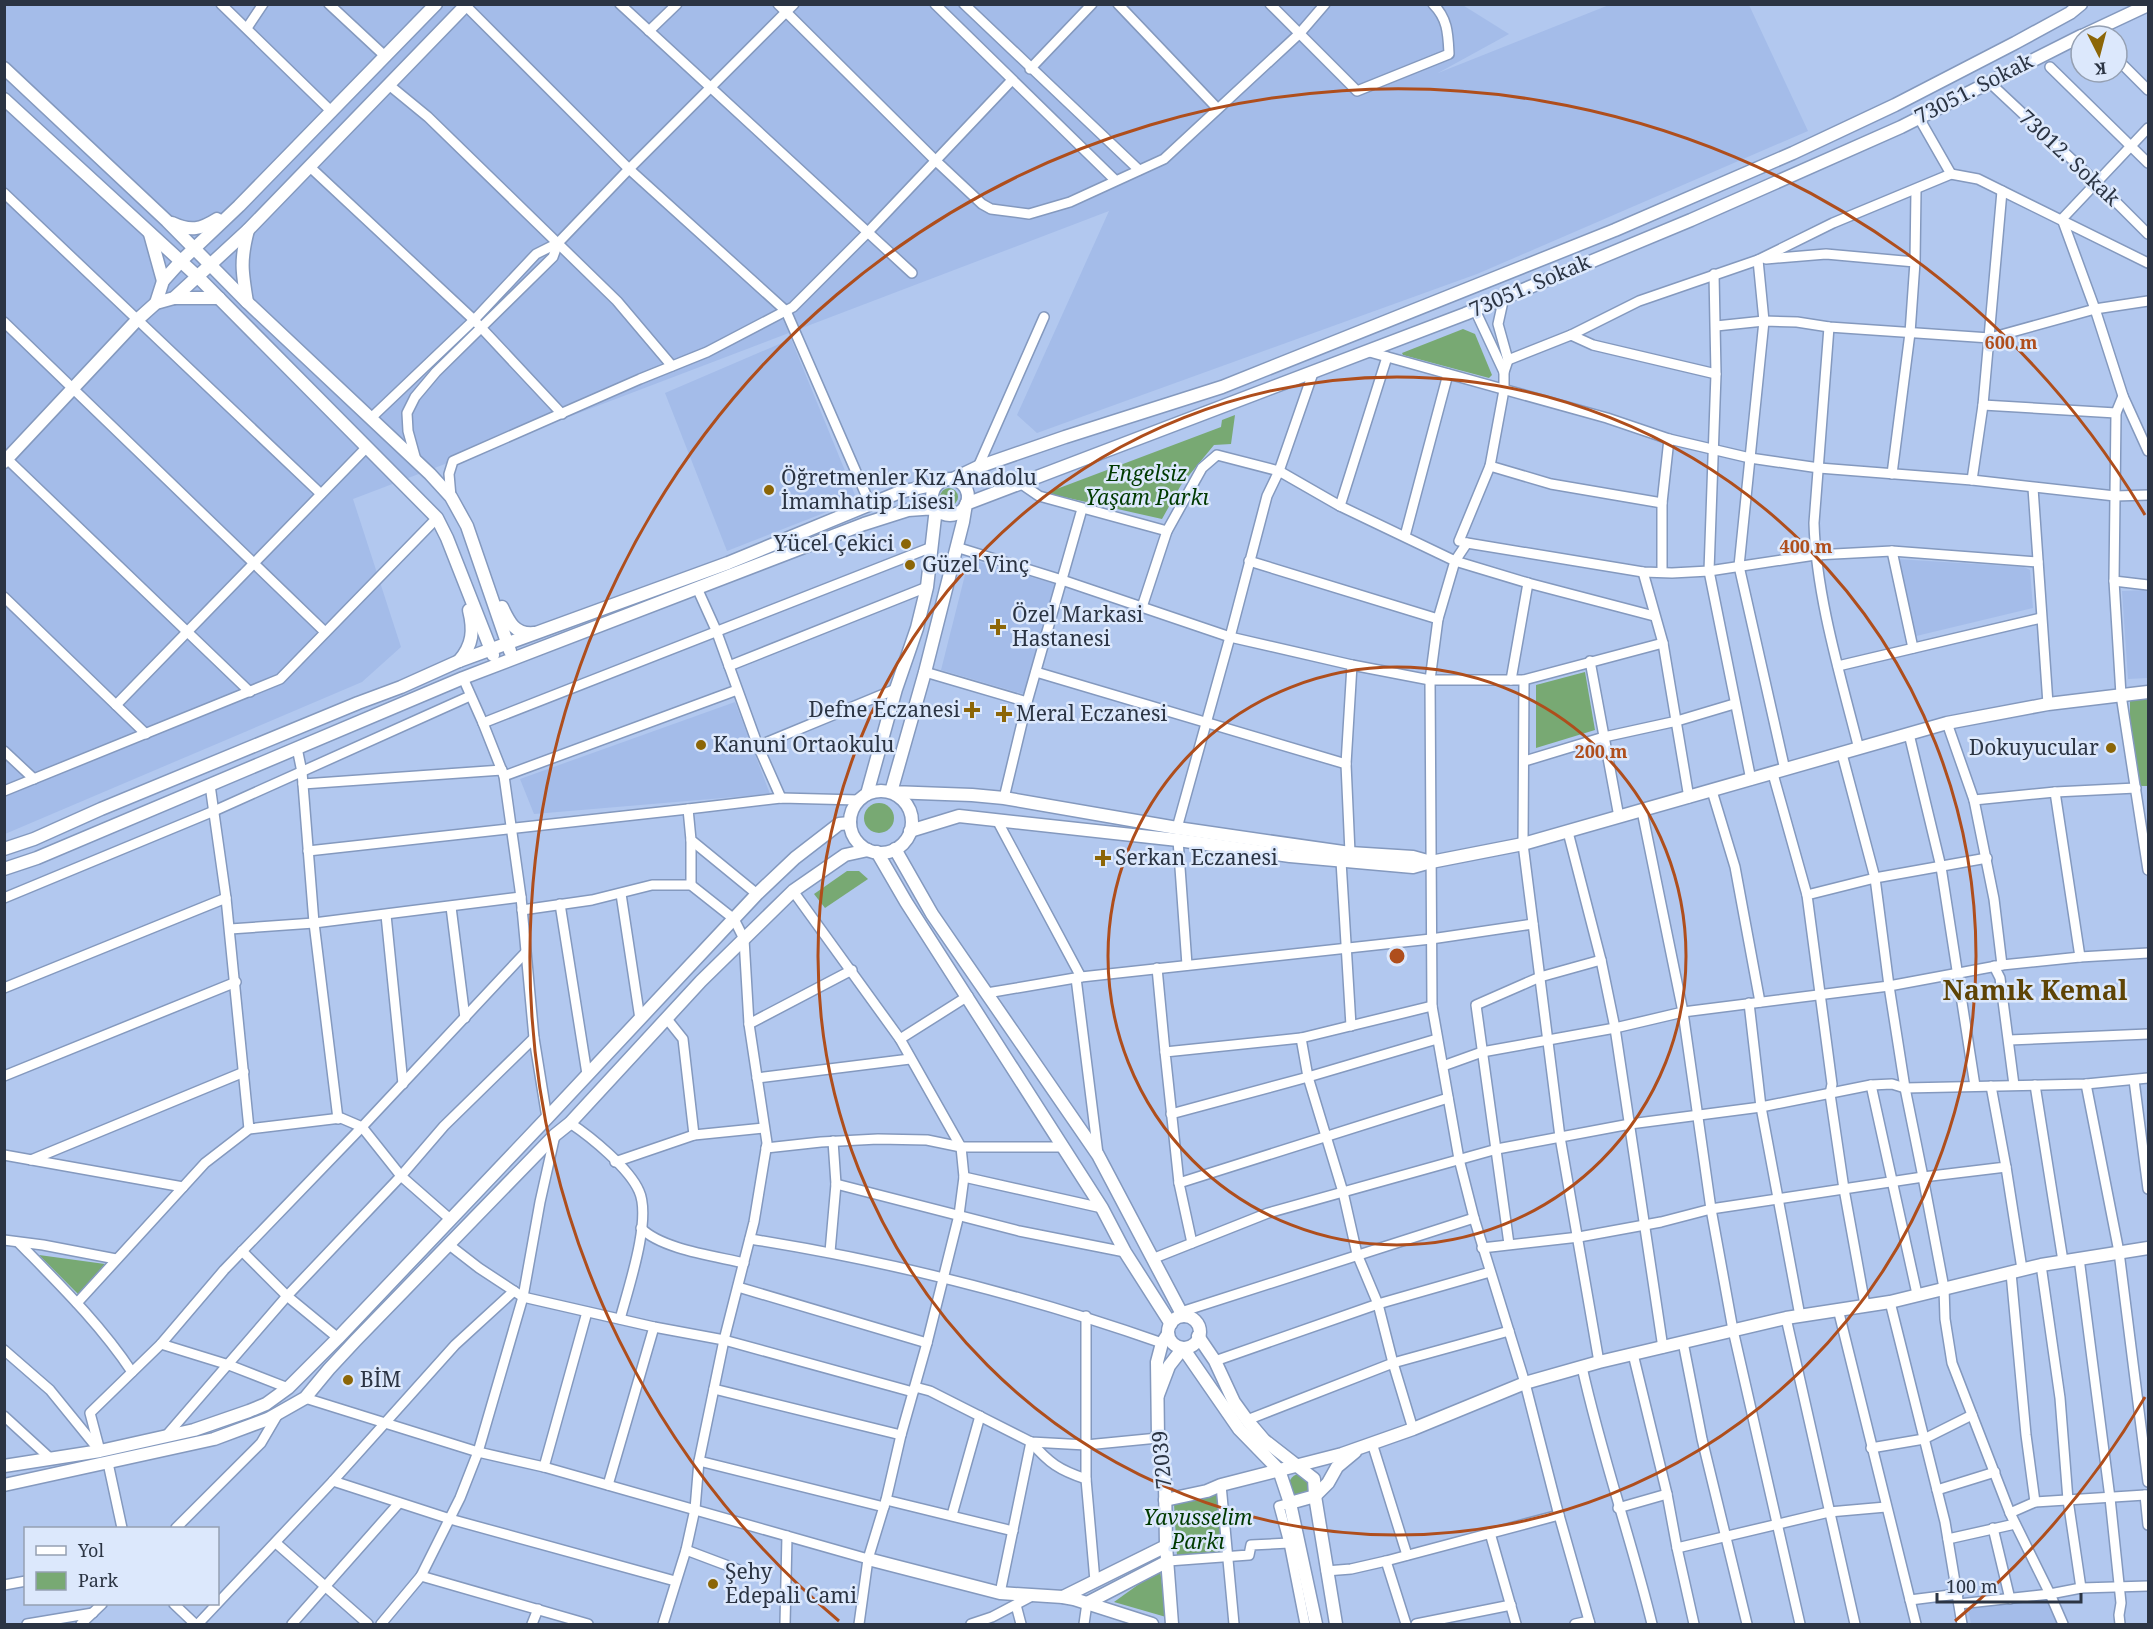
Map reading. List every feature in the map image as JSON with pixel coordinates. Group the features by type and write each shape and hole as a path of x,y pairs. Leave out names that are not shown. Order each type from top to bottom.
{"main road":[{"path":"1316,1624 1290,1503 1279,1470 1239,1429 1183,1348 1173,1343 1102,1208 1064,1147 872,851 855,839 850,814 862,797 917,628 927,587 936,508 932,493 942,480 954,479 978,467 1222,387 1616,230 1793,153 1895,105 2015,43 2070,13 2081,4"},
{"path":"156,303 163,281 181,261 239,206 435,5"},
{"path":"174,297 248,230 467,5"},
{"name":"73051. Sokak","path":"2111,24 2146,10"},
{"name":"73051. Sokak","path":"966,504 1207,411 1313,373 1691,220 1919,118 2069,42"},
{"path":"4,68 167,221 247,302 416,460 451,497 467,526 513,659"},
{"path":"7,106 198,277 437,518 497,665"},
{"path":"167,221 186,229 199,229 239,206"},
{"path":"247,302 242,259 248,230"},
{"path":"150,233 163,281"},
{"path":"6,459 74,390 137,320 156,303 174,297 219,298"},
{"path":"891,792 925,672 967,500 963,484 954,479"},
{"path":"4,849 34,839 459,661 728,563 900,492 937,484"},
{"path":"957,546 972,513 1002,490"},
{"path":"4,869 37,858 462,678 864,524 900,512 936,508 949,514 959,512 966,504"},
{"path":"900,512 918,515 928,523 932,544"},
{"path":"479,560 508,622 525,634 538,632"},
{"path":"457,566 472,621 473,635 470,646 459,661"},
{"path":"910,831 959,816 998,822 1177,834 1413,867 1568,832 1947,723 2048,704 2148,692"},
{"path":"862,797 874,791 1004,798 1177,834"},
{"path":"4,1485 214,1439 268,1419 305,1398 329,1369 448,1244 555,1135 570,1123 744,939 794,891 845,855 896,849 902,844 910,831 911,812 906,804 891,792"},
{"path":"4,1466 100,1451 223,1421 266,1404 288,1388 547,1118 757,894 795,858 839,824 850,823"},
{"path":"896,849 932,914 1098,1155 1182,1314 1196,1322 1200,1331 1197,1341 1183,1348 1169,1366 1158,1395"},
{"path":"1165,1500 1207,1491 1221,1485 1342,1454 1413,1430 1526,1383 1599,1362 1786,1318 1890,1302 2041,1265 2148,1248"},
{"path":"1167,1333 1182,1314"},
{"name":"72039","path":"1167,1333 1157,1362 1158,1438 1165,1483 1166,1546 1172,1624"},
{"path":"1198,1336 1215,1361 1234,1402 1246,1420 1264,1440 1314,1479 1326,1571 1336,1624"},
{"path":"1290,1503 1315,1496 1328,1483 1338,1467 1368,1445"},
{"path":"1063,1597 1166,1546"},
{"path":"868,1559 1000,1593 1063,1597 1087,1603 1129,1620 1152,1624"},
{"path":"1087,1603 1168,1561"}],"street":[{"path":"221,4 332,112"},
{"path":"247,28 262,4"},
{"path":"329,4 386,57"},
{"path":"620,4 912,273"},
{"path":"649,31 677,4"},
{"path":"778,4 982,204 991,209 1029,214 1070,202 1164,159 1300,33 1325,4"},
{"path":"371,418 474,320 536,254 558,243 794,4"},
{"path":"935,4 1115,180"},
{"path":"964,4 1139,170"},
{"path":"1030,69 1092,4"},
{"path":"1118,4 1217,108"},
{"path":"1270,4 1357,91 1449,54 1443,14 1433,4"},
{"path":"467,5 629,169 786,311 870,504"},
{"path":"2050,67 2148,163"},
{"path":"2129,71 2148,90"},
{"path":"451,497 449,474 453,461 707,352 793,307 867,233 1012,80"},
{"name":"73012. Sokak","path":"1989,82 2148,234"},
{"path":"389,85 428,117 617,301 672,366"},
{"path":"1919,118 1951,174"},
{"path":"2062,219 2148,128"},
{"path":"310,167 474,320 562,414"},
{"path":"1508,360 1571,335 1639,301 1758,260 1833,223 1951,174 1978,179 2148,263"},
{"path":"1892,474 1910,333 1915,262 1916,190"},
{"path":"1972,480 1990,338 2002,191"},
{"path":"4,193 321,494"},
{"path":"2062,219 2095,309 2123,396 2148,451"},
{"path":"416,460 408,431 407,413 415,397 436,372 553,257 558,243"},
{"path":"1758,260 1826,254 1915,262"},
{"path":"1758,260 1764,321 1739,566 1779,772 1807,895 1832,1084 1830,1094 1865,1305"},
{"path":"1714,274 1716,374 1709,571 1751,780"},
{"path":"1504,297 1498,324 1508,360 1504,372 1490,466 1459,541 1643,572 1709,571 1815,555 1892,551 2038,562"},
{"path":"1716,326 1764,321 1797,322 1829,327 1990,338 2095,309 2148,301"},
{"path":"1475,309 1504,372"},
{"path":"978,467 1044,317"},
{"path":"4,322 325,632"},
{"path":"1829,327 1814,523 1815,555 1838,666 1859,749"},
{"path":"1571,335 1593,345 1716,374"},
{"path":"1366,351 1607,418 1669,439 1750,458 1819,468 1972,480 2115,496 2148,495"},
{"path":"1341,506 1387,357"},
{"path":"1187,966 1177,834 1267,496 1279,471 1313,373"},
{"path":"1405,536 1448,374"},
{"path":"2123,396 2116,413 2114,581 2121,695 2148,870"},
{"path":"1983,405 2116,413"},
{"path":"1662,572 1662,503 1669,439"},
{"path":"116,705 367,447"},
{"path":"1142,607 1167,531 1202,468 1217,455 1279,471 1341,506 1455,561 1654,616"},
{"path":"6,459 250,692"},
{"path":"1490,466 1551,484 1662,503"},
{"path":"1020,483 1039,496 1167,531"},
{"path":"2032,488 2048,704"},
{"path":"1004,798 1027,702 1082,509"},
{"path":"4,791 280,679 437,518"},
{"path":"1467,543 1455,561 1438,619 1430,680 1432,1006 1459,1159 1474,1218 1526,1383 1559,1515 1590,1623 1575,1624"},
{"path":"483,723 932,544"},
{"path":"957,546 1230,637 1430,680 1524,680 1663,643"},
{"path":"1892,551 1912,648"},
{"path":"1249,561 1438,619"},
{"path":"1643,572 1663,643 1689,798"},
{"path":"2114,581 2148,585"},
{"path":"1511,680 1528,583"},
{"path":"729,666 927,587"},
{"path":"697,588 716,630 758,746 781,798"},
{"path":"4,597 146,734"},
{"path":"1838,666 2041,618"},
{"path":"1590,661 1619,817"},
{"path":"1352,665 1346,764 1346,947 1352,1026"},
{"path":"925,672 1027,702"},
{"path":"1036,672 1346,764"},
{"path":"462,678 503,773 521,897 534,1038 547,1118"},
{"path":"1524,680 1523,844 1560,1137 1599,1362"},
{"path":"758,746 896,689"},
{"path":"303,784 503,773 737,690"},
{"path":"4,898 214,811 470,696"},
{"path":"1525,761 1604,737 1734,704"},
{"path":"1947,723 1974,800 1987,858 1994,898 1998,965 2014,1085"},
{"path":"1909,734 1941,867 1975,1086"},
{"path":"297,748 302,772 314,923 338,1119"},
{"path":"4,750 34,779"},
{"path":"1842,754 1875,878 1905,1088 1944,1288 1945,1319 1952,1364 2010,1513 2050,1594 2062,1624"},
{"path":"210,785 230,929 249,1129"},
{"path":"1712,791 1735,867 1760,1002"},
{"path":"2055,792 2080,957"},
{"path":"1974,800 2055,792 2137,792 2148,796"},
{"path":"308,851 512,830 781,798 862,797"},
{"path":"688,809 691,885"},
{"path":"1642,811 1683,1012 1711,1209 1733,1330 1775,1524 1800,1624"},
{"path":"998,822 1079,977 1098,1155"},
{"path":"1568,832 1615,1028 1663,1348"},
{"path":"691,840 757,894"},
{"path":"1807,895 1875,878 1987,858"},
{"path":"522,910 621,894 652,885 691,885 734,919 744,939 749,1024 766,1148 750,1239 724,1340 699,1461 694,1509 686,1550 663,1624"},
{"path":"794,891 900,1039 961,1148 964,1177 959,1215 927,1343 901,1435 885,1504 868,1559 860,1624"},
{"path":"621,894 640,1019"},
{"path":"230,929 314,923 521,897"},
{"path":"4,988 226,898"},
{"path":"560,904 587,1074"},
{"path":"451,907 465,1018"},
{"path":"386,915 403,1083"},
{"path":"987,993 1079,977 1431,939 1533,924"},
{"path":"100,1451 90,1413 161,1344 242,1251 525,953"},
{"path":"1443,1066 1482,1052 1615,1028 1683,1012 1889,986 1998,965 2148,953"},
{"path":"1509,1244 1476,1005 1540,977 1600,960"},
{"path":"1157,968 1179,1182 1192,1243"},
{"path":"749,1024 852,970"},
{"path":"4,1076 236,982"},
{"path":"900,1039 968,996"},
{"path":"1749,1003 1761,1107 1800,1316"},
{"path":"1165,1052 1301,1038 1432,1006"},
{"path":"667,1019 683,1039 694,1135"},
{"path":"2009,1040 2148,1034"},
{"path":"166,1436 287,1296 401,1176 444,1126 534,1038"},
{"path":"1301,1038 1308,1077 1343,1192 1357,1254 1378,1304 1413,1430"},
{"path":"1171,1114 1437,1039"},
{"path":"757,1078 910,1059"},
{"path":"31,1160 244,1072"},
{"path":"1152,1259 1268,1213 1459,1159 1497,1149 1630,1124 1761,1107 1892,1084 1905,1088 2086,1084 2148,1078"},
{"path":"2134,1080 2148,1188"},
{"path":"2086,1084 2118,1252 2148,1482"},
{"path":"2035,1085 2063,1261"},
{"path":"1871,1086 1917,1294"},
{"path":"1991,1086 2006,1167 2016,1271 2026,1435 2035,1502"},
{"path":"1179,1182 1448,1098"},
{"path":"77,1303 205,1163 249,1129 338,1119 362,1127 401,1176 450,1219"},
{"path":"570,1123 591,1137 633,1180 640,1193 642,1213 640,1239 620,1319"},
{"path":"615,1162 694,1135 764,1128"},
{"path":"381,1624 421,1576 460,1498 478,1452 523,1297 555,1135"},
{"path":"766,1148 833,1141 927,1140 961,1148 1064,1147"},
{"path":"830,1252 836,1184 833,1141"},
{"path":"4,1155 183,1186"},
{"path":"1482,1248 1579,1237 1661,1222 1711,1209 1891,1181 2006,1167"},
{"path":"964,1177 1102,1208"},
{"path":"836,1184 1019,1231 1125,1252"},
{"path":"1182,1314 1357,1254 1474,1218"},
{"path":"641,1228 648,1235 675,1246 744,1263"},
{"path":"750,1239 830,1252 1086,1316 1167,1333"},
{"path":"4,1240 116,1259"},
{"path":"19,1243 114,1345 132,1372"},
{"path":"448,1244 523,1297 654,1328 724,1340 914,1389 930,1391 1031,1442 1048,1461 1069,1473 1086,1479"},
{"path":"242,1251 287,1296 338,1338"},
{"path":"2079,1258 2110,1498 2121,1603 2120,1624"},
{"path":"2041,1265 2060,1398 2068,1500 2081,1588"},
{"path":"1215,1361 1378,1304 1490,1272"},
{"path":"738,1287 927,1343"},
{"path":"219,1601 276,1543 455,1346 514,1291"},
{"path":"1890,1302 1948,1539 1962,1624"},
{"path":"1838,1309 1916,1624"},
{"path":"544,1467 587,1312"},
{"path":"1086,1316 1086,1479 1095,1581"},
{"path":"1786,1318 1855,1624"},
{"path":"608,1485 654,1328"},
{"path":"1246,1420 1393,1363 1509,1331"},
{"path":"1683,1342 1702,1439 1747,1624"},
{"path":"161,1344 229,1365 288,1388"},
{"path":"4,1350 50,1390 100,1451"},
{"path":"1633,1354 1667,1494 1694,1624"},
{"path":"1582,1367 1618,1508 1642,1583 1652,1624"},
{"path":"714,1389 901,1435"},
{"path":"305,1398 478,1452 544,1467 868,1559"},
{"path":"177,1527 261,1443 279,1412"},
{"path":"1871,1448 1924,1439 1972,1415"},
{"path":"4,1416 51,1459"},
{"path":"952,1515 980,1416"},
{"path":"1031,1442 1086,1445 1158,1438"},
{"path":"1000,1593 1031,1442"},
{"path":"1368,1445 1407,1555"},
{"path":"699,1461 885,1504 952,1515 1013,1531"},
{"path":"108,1463 122,1527"},
{"path":"1937,1490 1995,1473"},
{"path":"333,1481 450,1519 675,1581"},
{"path":"1221,1485 1234,1624"},
{"path":"1618,1508 1667,1494"},
{"path":"2010,1513 2035,1502 2147,1495 2148,1525"},
{"path":"292,1624 399,1503"},
{"path":"1290,1503 1279,1506 1289,1543 1305,1624"},
{"path":"1677,1548 1829,1512 1886,1507"},
{"path":"1326,1571 1351,1569 1386,1561 1559,1515"},
{"path":"1948,1539 2015,1524"},
{"path":"1993,1528 2010,1599"},
{"path":"1490,1533 1516,1624"},
{"path":"785,1624 787,1536"},
{"path":"276,1543 368,1624"},
{"path":"1168,1561 1249,1555 1251,1545 1289,1543"},
{"path":"686,1550 747,1573"},
{"path":"1386,1561 1406,1624"},
{"path":"421,1576 588,1624"},
{"path":"4,1585 24,1581"},
{"path":"1910,1600 2010,1599 2081,1588 2148,1586"},
{"path":"971,1624 1032,1596"},
{"path":"1084,1624 1087,1603"},
{"path":"81,1624 101,1605"},
{"path":"175,1605 196,1624 215,1605"},
{"path":"1016,1605 1021,1624"},
{"path":"1416,1624 1511,1605"},
{"path":"532,1624 538,1609"},
{"path":"27,1624 93,1613"}],"shaded area":[{"path":"1461,4 1509,34 1438,73 1609,5 1749,5 1808,131 1477,274 1037,433 1017,415 1109,211 353,499 401,647 362,682 5,834 5,5"},
{"path":"791,339 857,500 727,551 665,393"},
{"name":"Özel Markasi Hastanesi","path":"969,559 1055,584 1027,695 941,670"},
{"path":"1896,559 2024,567 2030,570 2033,608 1912,637"},
{"path":"2148,590 2148,678 2128,679 2122,591"},
{"path":"735,702 770,794 534,814 520,779"},
{"path":"2049,1599 2058,1624 1971,1624 1968,1607"}],"green space":[{"path":"1463,329 1475,334 1492,375 1489,378 1402,353"},
{"name":"Engelsiz Yaşam Parkı","path":"1235,415 1231,444 1214,445 1181,485 1162,519 1046,493 1221,427 1222,420"},
{"path":"949,488 955,491 958,497 955,503 949,506 943,503 940,497 943,491"},
{"path":"1585,672 1595,730 1536,748 1536,685"},
{"path":"2136,697 2148,697 2148,786 2140,786 2130,721 2130,701"},
{"path":"879,803 890,807 894,818 890,829 879,833 868,829 864,818 868,807"},
{"path":"847,871 859,871 868,879 825,908 814,894"},
{"path":"39,1255 105,1264 78,1294"},
{"path":"1300,1474 1308,1477 1311,1485 1308,1493 1300,1496 1292,1493 1289,1485 1292,1477"},
{"name":"Yavusselim Parkı","path":"1217,1494 1223,1552 1177,1556 1174,1504 1197,1496"},
{"path":"1160,1569 1166,1617 1114,1602"}],"place":[{"name":"Öğretmenler Kız Anadolu İmamhatip Lisesi","path":"769,490"},
{"name":"Yücel Çekici","path":"906,544"},
{"name":"Güzel Vinç","path":"910,565"},
{"name":"Özel Markasi Hastanesi","path":"998,627"},
{"name":"Defne Eczanesi","path":"972,710"},
{"name":"Meral Eczanesi","path":"1004,714"},
{"name":"Kanuni Ortaokulu","path":"701,745"},
{"name":"Dokuyucular","path":"2111,748"},
{"name":"Serkan Eczanesi","path":"1103,858"},
{"name":"BİM","path":"348,1380"},
{"name":"Şehy Edepali Cami","path":"713,1584"}],"district":[{"name":"Namık Kemal","path":"2035,991"}]}
